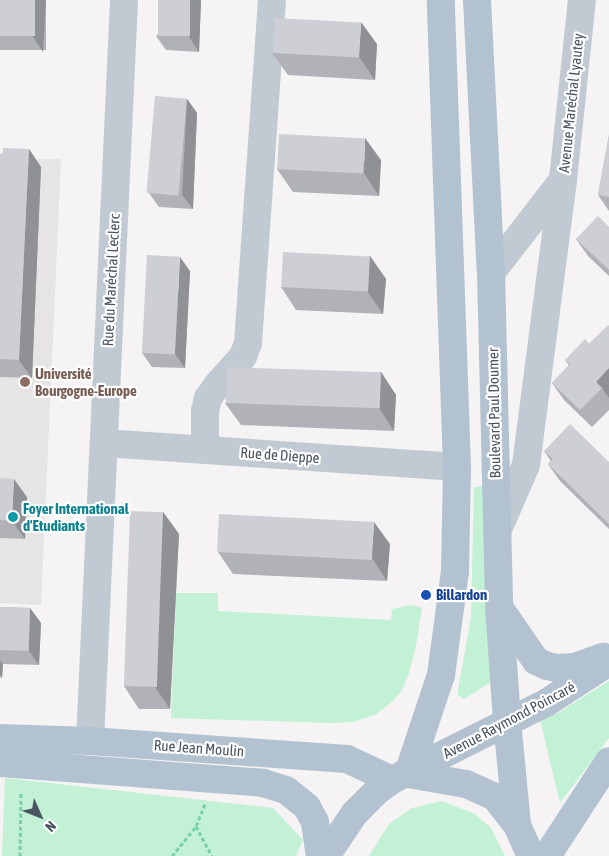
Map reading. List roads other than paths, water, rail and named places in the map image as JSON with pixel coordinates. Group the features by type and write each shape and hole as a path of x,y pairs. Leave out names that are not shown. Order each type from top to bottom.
{"main road":[{"path":"400,777 441,675 455,571 456,467 440,0"},
{"name":"Boulevard Paul Doumer","path":"477,0 492,273 499,606 517,825"},
{"name":"Avenue Raymond Poincaré","path":"499,606 536,661 547,666 557,668 575,667 609,655"},
{"name":"Avenue Raymond Poincaré","path":"326,856 354,814 377,790 557,696 609,662"},
{"name":"Rue Jean Moulin","path":"0,738 90,741 347,759 400,777 466,784 495,798 517,825"},
{"path":"547,856 609,761"},
{"name":"Rue Jean Moulin","path":"11,764 263,783 286,790 307,807 315,822 320,856"},
{"path":"517,825 532,856"}],"street":[{"name":"Rue du Maréchal Leclerc","path":"90,741 124,0"},
{"path":"205,450 205,411 208,398 243,356 248,343 272,0"},
{"name":"Avenue Maréchal Lyautey","path":"492,273 563,180 582,0"},
{"path":"497,532 526,465 563,180"},
{"name":"Rue de Dieppe","path":"104,444 456,467"}],"place":[{"name":"Université Bourgogne-Europe","path":"25,382"},
{"name":"Foyer International d'Etudiants","path":"13,517"},
{"name":"Billardon","path":"426,595"}]}
